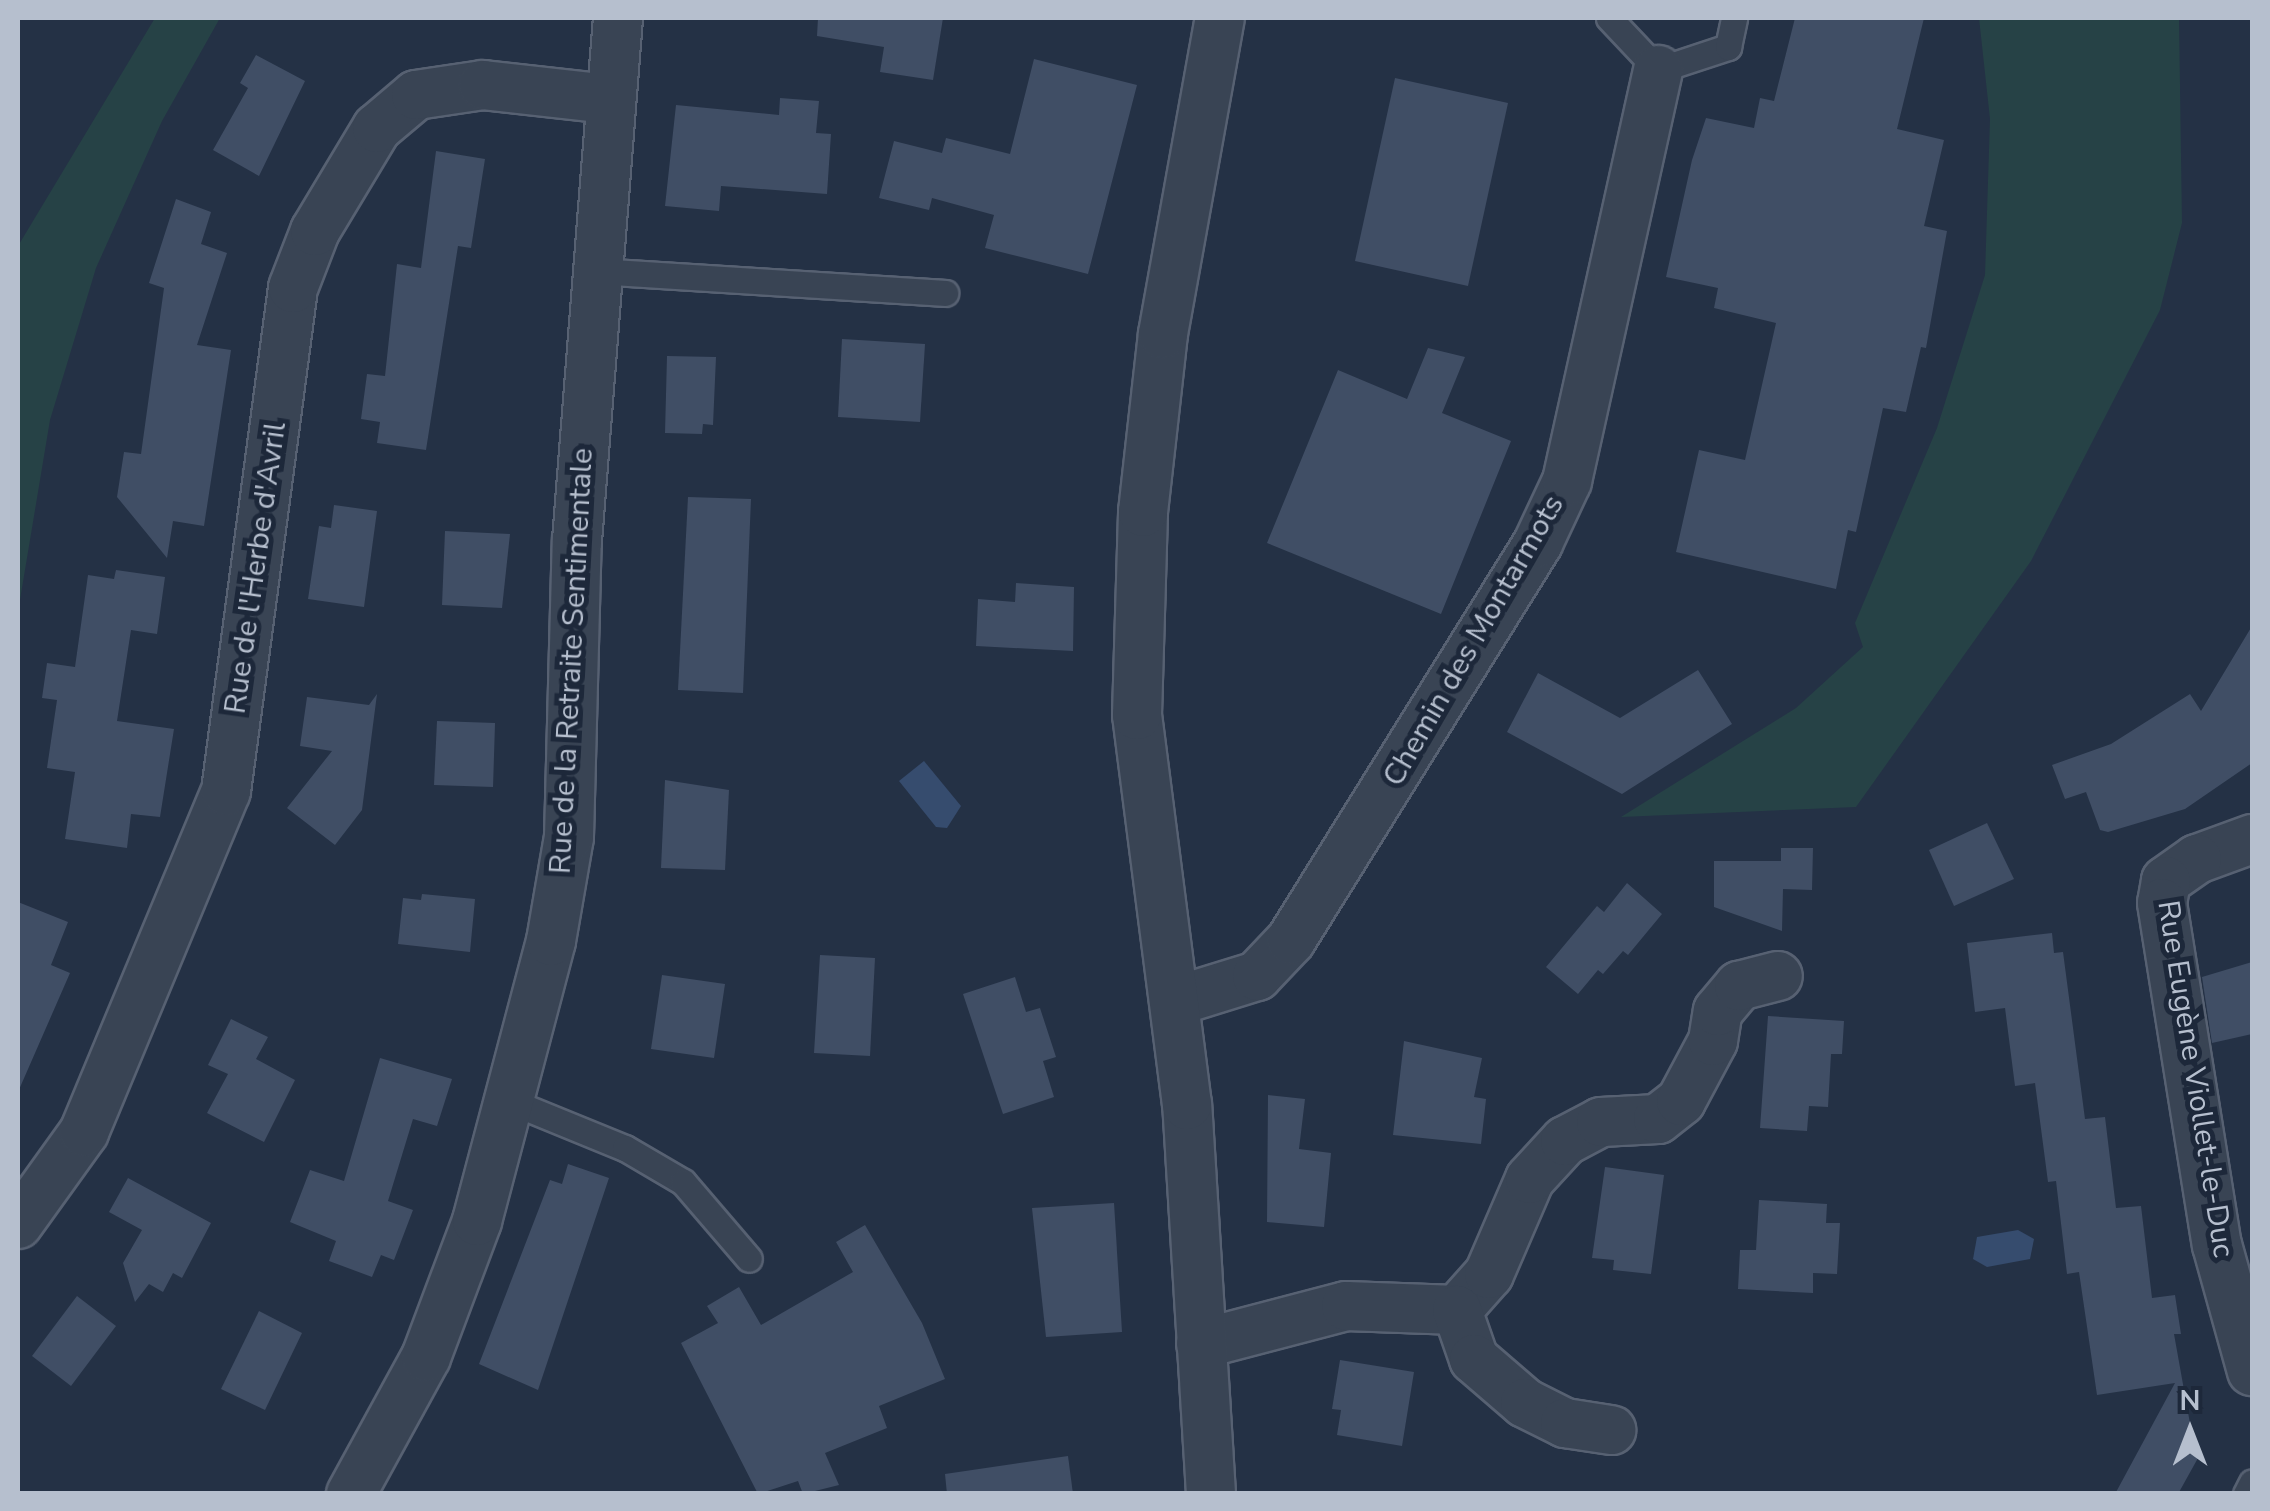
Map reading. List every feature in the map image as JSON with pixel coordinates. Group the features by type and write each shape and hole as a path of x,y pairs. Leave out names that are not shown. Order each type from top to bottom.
{"street":[{"name":"Rue de la Retraite Sentimentale","path":"352,1494 426,1357 478,1221 512,1102 569,836 577,541 608,99 618,18"},
{"path":"1211,1494 1176,1001 1138,715 1143,512 1163,334 1220,18"},
{"name":"Chemin des Montarmots","path":"1176,1001 1257,976 1291,940 1538,543 1567,481 1658,70"},
{"name":"Rue de l'Herbe d'Avril","path":"18,1224 84,1132 218,818 293,288 315,231 376,128 416,95 482,85 608,99"},
{"name":"Rue Eugène Viollet-le-Duc","path":"2252,838 2197,859 2166,881 2162,903 2217,1245 2252,1371"},
{"path":"1457,1310 1489,1274 1530,1179 1565,1141 1601,1122 1658,1119 1681,1101 1712,1041 1718,1011 1739,986 1778,976"},
{"path":"1201,1344 1346,1306 1457,1310"},
{"path":"1457,1310 1474,1358 1525,1403 1565,1423 1611,1430"}],"lane":[{"path":"1610,18 1658,70 1728,47 1734,18"},
{"path":"597,271 946,293"},
{"path":"512,1102 625,1148 683,1182 749,1259"},
{"path":"2246,1494 2252,1482"}],"green space":[{"path":"155,18 220,18 162,121 96,268 50,420 18,612 18,246"},
{"path":"1979,18 2179,18 2182,223 2160,310 2031,561 1856,807 1621,817 1796,708 1863,647 1855,623 1937,428 1985,275 1990,119"}],"water":[{"path":"924,761 961,806 947,828 936,827 899,781"},
{"path":"2018,1230 2034,1239 2030,1259 1987,1267 1973,1259 1977,1237"}],"building":[{"path":"818,18 943,18 933,80 880,72 884,47 817,36"},
{"path":"1795,18 1924,18 1897,129 1944,140 1924,226 1947,231 1926,348 1921,347 1906,412 1883,408 1856,532 1848,530 1836,589 1676,552 1699,450 1745,460 1776,323 1714,308 1718,288 1666,277 1692,160 1706,118 1754,128 1760,98 1774,101"},
{"path":"256,55 305,81 259,176 213,150 248,88 240,83"},
{"path":"1034,59 1137,85 1088,274 985,248 994,215 932,198 929,210 879,198 894,141 942,153 946,138 1010,154"},
{"path":"1395,78 1508,103 1468,286 1355,261"},
{"path":"780,98 819,101 816,133 831,134 827,194 721,186 719,211 665,206 676,105 779,115"},
{"path":"436,151 485,159 471,248 458,246 426,450 377,443 380,422 361,419 367,374 385,376 397,264 421,268"},
{"path":"176,199 211,212 201,244 227,253 197,345 231,350 204,526 173,521 167,558 117,497 124,452 141,454 164,288 149,283"},
{"path":"842,339 925,344 920,422 838,417"},
{"path":"1428,348 1465,357 1442,413 1511,441 1441,614 1267,543 1338,370 1407,399"},
{"path":"667,356 716,357 713,425 703,424 702,434 665,433"},
{"path":"688,497 751,499 743,693 678,690"},
{"path":"334,505 377,511 364,607 308,599 319,526 331,528"},
{"path":"445,531 510,534 502,608 442,605"},
{"path":"116,570 165,577 157,634 131,630 117,721 174,729 160,817 131,814 127,848 65,839 75,772 47,768 57,700 42,698 47,663 75,667 88,575 114,579"},
{"path":"1016,583 1074,587 1073,651 976,646 978,599 1015,602"},
{"path":"2252,626 2252,763 2185,809 2108,832 2100,830 2086,792 2065,799 2052,765 2111,744 2190,694 2201,711"},
{"path":"1698,670 1732,724 1622,794 1507,732 1538,673 1620,718"},
{"path":"377,694 362,810 335,845 287,808 332,751 300,746 307,697 369,705"},
{"path":"437,721 495,723 493,787 434,785"},
{"path":"665,780 729,790 725,870 661,868"},
{"path":"1987,823 2014,879 1954,906 1929,850"},
{"path":"1781,848 1813,848 1812,890 1783,889 1782,931 1714,907 1714,861 1781,861"},
{"path":"1627,883 1662,914 1628,955 1623,951 1603,974 1598,970 1578,994 1546,967 1597,906 1604,912"},
{"path":"422,894 475,899 470,952 398,944 403,898 421,900"},
{"path":"18,902 68,922 51,965 70,973 18,1092"},
{"path":"2052,933 2054,953 2063,952 2085,1119 2105,1117 2116,1208 2141,1206 2152,1298 2175,1295 2181,1334 2174,1334 2191,1429 2180,1448 2198,1458 2178,1494 2115,1494 2175,1383 2097,1395 2079,1272 2067,1274 2056,1181 2048,1182 2035,1083 2015,1086 2005,1008 1975,1012 1967,943"},
{"path":"820,955 875,958 870,1056 814,1053"},
{"path":"2252,962 2252,1034 2212,1043 2202,977"},
{"path":"662,975 725,984 714,1058 651,1049"},
{"path":"1015,977 1026,1012 1040,1008 1056,1057 1043,1061 1054,1097 1003,1114 963,994"},
{"path":"1768,1016 1844,1021 1842,1054 1831,1054 1828,1107 1809,1106 1807,1131 1760,1128"},
{"path":"231,1019 268,1037 256,1059 295,1080 264,1142 207,1113 228,1074 208,1065"},
{"path":"1404,1041 1482,1058 1474,1097 1486,1099 1481,1144 1393,1135"},
{"path":"380,1058 452,1079 437,1126 413,1119 388,1201 413,1210 394,1260 381,1255 372,1277 329,1261 336,1241 290,1222 310,1170 344,1181"},
{"path":"1268,1095 1305,1099 1299,1149 1331,1153 1324,1227 1267,1222"},
{"path":"568,1164 609,1178 538,1390 479,1364 550,1180 562,1184"},
{"path":"1605,1167 1664,1175 1651,1274 1613,1270 1614,1260 1592,1258"},
{"path":"128,1178 211,1223 182,1278 173,1273 163,1292 149,1284 135,1302 123,1263 142,1230 109,1212"},
{"path":"1759,1200 1827,1204 1826,1223 1840,1223 1837,1274 1813,1273 1813,1293 1738,1289 1740,1250 1756,1250"},
{"path":"1114,1203 1122,1332 1046,1337 1032,1208"},
{"path":"865,1225 922,1323 945,1379 879,1406 887,1428 825,1453 839,1485 803,1494 798,1481 758,1494 681,1343 718,1323 707,1306 739,1287 761,1325 853,1272 836,1242"},
{"path":"77,1296 116,1326 71,1386 32,1356"},
{"path":"259,1311 302,1333 265,1410 221,1389"},
{"path":"1340,1360 1414,1372 1402,1446 1337,1435 1341,1410 1332,1409"},
{"path":"1068,1456 1073,1494 947,1494 945,1474"}]}
